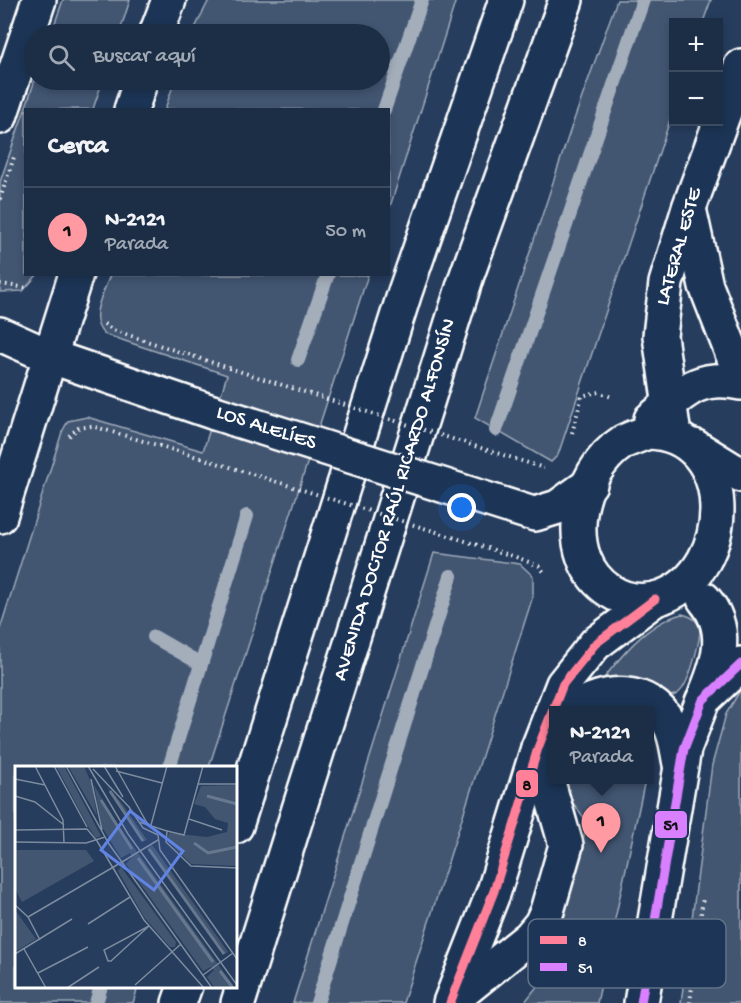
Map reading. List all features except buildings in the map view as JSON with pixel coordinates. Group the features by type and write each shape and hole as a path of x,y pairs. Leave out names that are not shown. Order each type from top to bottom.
{"main road":[{"path":"31,24 39,0"},
{"path":"160,24 169,0"},
{"path":"237,823 405,292 506,0"},
{"name":"AVENIDA DOCTOR RAÚL RICARDO ALFONSÍN","path":"238,1003 467,275 566,0"},
{"path":"0,117 24,45"},
{"name":"LATERAL ESTE","path":"676,427 660,336 661,309 666,283 689,208 741,66"},
{"path":"132,108 138,90"},
{"path":"689,208 706,286 741,376"},
{"path":"0,516 75,276"},
{"name":"LOS ALELÍES","path":"0,334 49,356 215,413 533,514 580,551"},
{"path":"676,427 704,381 723,380 741,383"},
{"path":"676,427 706,465 717,496 715,529 704,561"},
{"path":"741,475 676,427 648,432 622,443 599,467 590,484 579,520 580,551 598,581 610,591 626,599 641,601 663,596 704,599 741,612"},
{"path":"533,514 558,507 590,484"},
{"path":"556,706 563,684 578,662 610,631 695,574 725,535 741,505"},
{"path":"655,919 680,765 694,718 717,663 720,635 718,621 704,599"},
{"path":"703,700 741,664"},
{"path":"584,706 600,697 616,694 633,695 647,700 660,710 669,724 680,765"},
{"path":"451,1002 494,891 545,740"},
{"path":"545,740 549,760"},
{"path":"543,919 566,845 554,784"},
{"path":"451,1002 528,939"},
{"path":"180,1003 185,988"},
{"path":"641,1003 643,988"}],"path":[{"path":"0,199 18,146"},
{"path":"0,284 28,288"},
{"path":"103,322 113,330 544,468"},
{"path":"65,438 78,428 92,426 516,557"}],"shaded area":[{"path":"63,0 130,0 122,24 55,24"},
{"path":"209,0 456,0 390,207 390,108 165,108 172,90 390,90 390,24 197,24"},
{"path":"617,0 711,0 704,18 669,18 669,123 558,455 551,462 475,418 571,128"},
{"path":"32,90 100,90 93,108 25,108"},
{"path":"24,112 24,276 36,276 23,291 0,292 0,182"},
{"path":"110,276 368,276 209,766 15,766 15,988 138,988 133,1003 0,1003 0,629 62,432 68,421 87,417 203,451 227,375 104,334 97,321 101,297"},
{"path":"434,553 520,564 533,576 533,596 403,1003 293,1003"},
{"path":"682,614 695,620 699,625 700,633 689,675 677,694 661,697 650,696 598,686 624,653 645,633"},
{"path":"741,689 741,1003 681,1003 683,988 726,988 726,919 692,919 712,765 726,714"},
{"path":"564,784 644,784 615,919 559,919 585,833 585,819 567,795"},
{"path":"536,988 600,988 597,1003 524,1003"}],"waterway":[{"path":"385,108 422,0"},
{"path":"496,430 643,0"},
{"path":"298,360 327,276"},
{"path":"170,766 247,516"},
{"path":"317,1003 451,576"},
{"path":"154,637 201,664"},
{"path":"96,1003 100,988"}],"transit line":[{"name":"8","path":"554,706 563,684 595,644 655,599"},
{"name":"51","path":"655,919 684,749 703,700 741,664"},
{"name":"8","path":"450,1003 494,891 538,748 549,720"},
{"name":"51","path":"641,1003 644,988"}],"place":[{"name":"N-2121","path":"601,853"}]}
